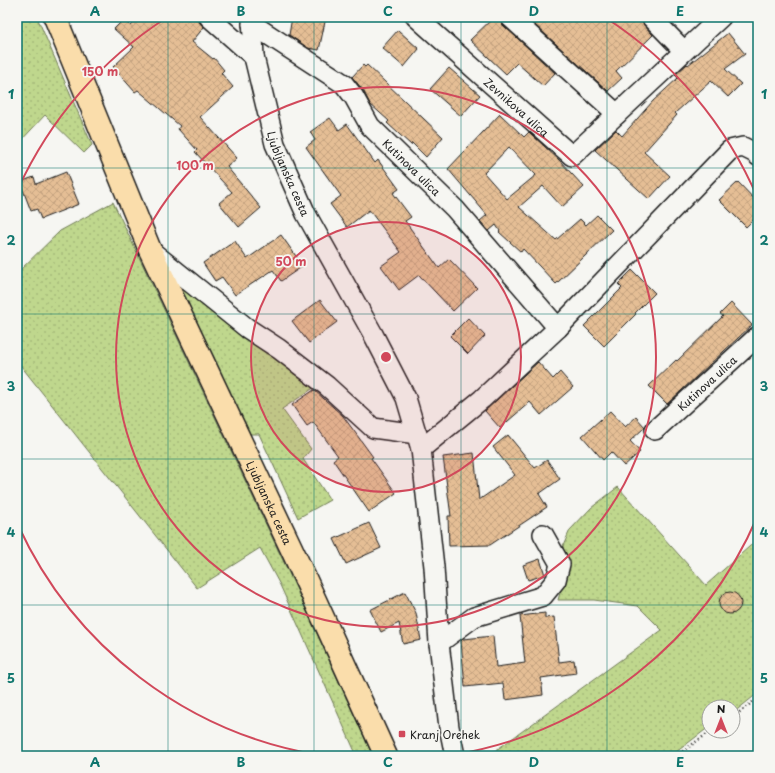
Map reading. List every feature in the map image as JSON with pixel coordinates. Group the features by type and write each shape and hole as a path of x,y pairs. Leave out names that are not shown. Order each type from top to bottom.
{"main road":[{"name":"Ljubljanska cesta","path":"55,17 150,250 291,546 386,756"}],"street":[{"path":"209,17 254,57"},
{"name":"Zevnikova ulica","path":"416,17 572,156 721,17"},
{"path":"510,17 617,114"},
{"path":"651,17 684,51"},
{"name":"Kutinova ulica","path":"252,21 254,57"},
{"name":"Kutinova ulica","path":"252,21 344,84 354,97 370,126 455,209 558,328"},
{"name":"Ljubljanska cesta","path":"254,57 278,151 306,214 373,334 406,398 419,441 434,568 439,643 449,727 455,756"},
{"path":"419,441 482,399 558,328 730,150 743,146 758,156"},
{"name":"Ljubljanska cesta","path":"150,250 247,328 279,349 326,386 373,428 419,441"},
{"name":"Kutinova ulica","path":"655,430 758,336"},
{"path":"439,643 474,617 543,596 556,580 560,564 543,534"}],"path":[{"path":"741,711 758,698"},
{"path":"676,756 701,738"}],"green space":[{"path":"17,17 37,17 92,145 84,153 45,115 17,145"},
{"path":"113,202 298,592 373,756 357,756 280,585 260,548 197,588 17,361 17,273 60,231"},
{"path":"184,285 318,385 282,409 311,449 303,459 330,500 298,518 259,434 247,434 180,288"},
{"path":"618,487 706,585 758,539 758,693 741,707 741,699 701,699 701,733 671,756 488,756 662,630 638,606 594,600 558,600 566,571 563,546 570,530 591,508"}],"building":[{"path":"139,17 195,17 204,27 192,42 213,59 214,58 224,70 221,73 233,87 200,117 237,158 227,167 261,208 239,227 219,203 232,192 195,152 197,150 178,129 180,126 138,90 135,92 113,67 134,47 114,29 124,19 131,26"},
{"path":"292,17 326,17 319,50 308,48 289,35"},
{"path":"494,17 499,17 503,25 555,73 543,86 517,63 506,74 470,40"},
{"path":"526,17 640,17 643,24 653,35 616,71 622,78 608,91"},
{"path":"398,30 419,49 404,67 382,48"},
{"path":"728,33 745,54 725,69 741,84 728,97 711,81 675,113 677,115 644,152 670,176 649,199 595,150 616,130 622,136 653,101 678,78 675,75"},
{"path":"363,65 365,67 367,65 443,137 426,157 412,143 411,145 387,123 389,121 370,104 363,90 352,77"},
{"path":"449,68 480,95 461,116 430,89"},
{"path":"500,114 524,137 529,132 559,160 584,187 562,207 543,186 519,207 556,240 580,219 586,225 597,215 612,230 556,284 523,249 521,252 499,232 500,231 496,225 489,231 480,221 487,215 448,169","holes":["509,147 536,175 507,199 484,173"]},
{"path":"330,118 339,130 347,124 375,163 378,160 399,189 393,193 411,217 405,221 439,268 449,259 477,288 453,311 419,275 399,290 381,266 401,252 369,210 347,227 330,204 341,196 306,147 315,140 310,132"},
{"path":"66,172 79,204 41,219 37,209 31,211 20,182 34,177 36,184"},
{"path":"738,182 758,203 758,215 746,227 719,200"},
{"path":"281,235 303,266 281,281 273,270 235,295 222,277 215,281 203,263 235,241 247,259"},
{"path":"632,270 655,293 604,346 584,326 622,288 618,284"},
{"path":"320,300 337,322 309,343 292,321"},
{"path":"731,303 752,325 667,404 649,386 723,316 720,314"},
{"path":"468,318 485,336 468,354 450,336"},
{"path":"538,362 553,379 560,372 573,387 541,415 530,402 500,428 485,411"},
{"path":"314,390 343,416 373,457 371,458 396,493 369,512 333,460 338,456 313,422 307,426 292,405"},
{"path":"610,411 625,427 636,417 645,427 630,441 640,452 624,466 611,452 603,460 582,436"},
{"path":"508,435 535,468 547,460 560,479 539,494 547,507 490,545 449,546 448,516 451,516 443,457 474,453 479,500 515,475 493,447"},
{"path":"369,523 381,548 346,564 334,539"},
{"path":"540,559 545,575 528,580 523,565"},
{"path":"405,592 416,613 421,640 403,644 399,623 381,632 370,610"},
{"path":"730,592 738,595 741,603 738,611 730,614 722,611 719,603 722,595"},
{"path":"545,613 545,618 554,617 559,662 574,660 576,673 541,678 543,695 505,700 503,683 465,687 461,641 463,639 493,636 496,667 525,663 520,616"}],"place":[{"name":"Kranj Orehek","path":"402,734"}]}
